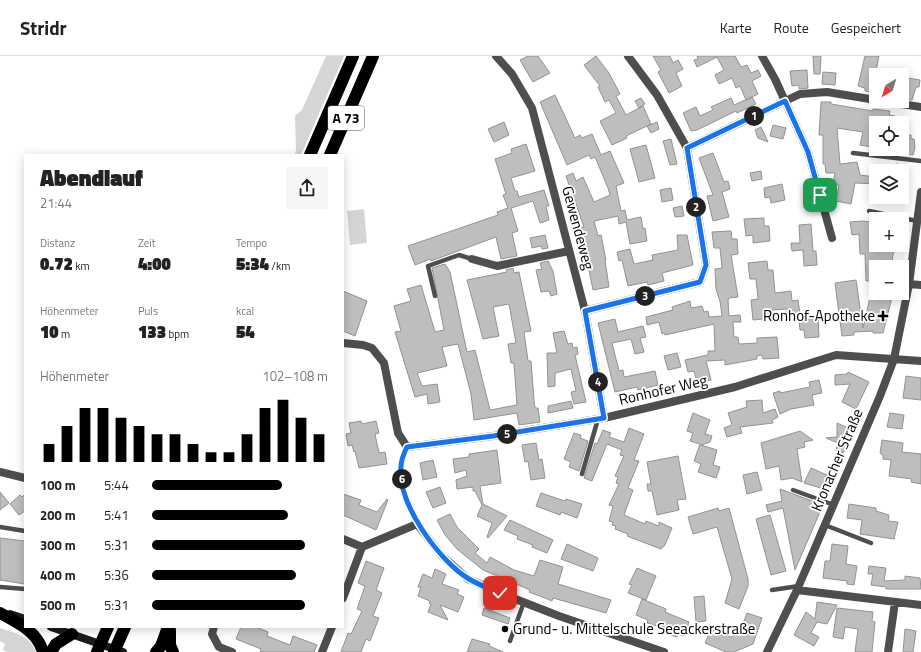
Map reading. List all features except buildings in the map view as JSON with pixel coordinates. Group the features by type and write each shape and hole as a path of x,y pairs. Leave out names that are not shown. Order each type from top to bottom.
{"highway":[{"name":"A 73","path":"310,154 353,56"},
{"name":"A 73","path":"330,154 373,56"},
{"path":"0,612 24,627"},
{"path":"26,628 36,636 43,652"},
{"path":"97,652 108,628"},
{"path":"114,652 125,628"},
{"path":"156,652 161,646 169,628"},
{"path":"169,628 170,645 173,652"},
{"path":"51,652 56,644 71,632"}],"main road":[{"path":"0,612 23,617"},
{"path":"55,628 71,632 123,652"}],"street":[{"name":"Gewendeweg","path":"496,56 512,74 532,108 585,311 601,419"},
{"path":"585,311 700,282 706,265 687,148 657,96 628,56"},
{"path":"762,56 785,101 808,152 832,238"},
{"path":"687,148 800,94 828,92 869,99"},
{"path":"909,106 921,108"},
{"name":"Kronacher Straße","path":"909,284 921,192"},
{"path":"472,259 497,266 569,251"},
{"path":"909,284 921,285"},
{"name":"Kronacher Straße","path":"767,652 798,588 880,396 894,358 906,300"},
{"path":"344,343 363,345 372,348 384,363 398,433 407,447"},
{"name":"Ronhofer Weg","path":"407,447 493,436 601,419 735,387 836,355 921,361"},
{"path":"0,472 24,478"},
{"path":"344,539 362,547 418,524 442,556 468,578 524,602 664,652"},
{"path":"344,595 362,547"},
{"path":"798,588 921,605"},
{"path":"888,652 895,602"},
{"path":"214,628 212,634 219,647 232,652"},
{"path":"322,652 332,628"}],"lane":[{"path":"853,153 921,161"},
{"path":"869,211 918,221"},
{"path":"435,296 428,266 459,255 472,259"},
{"path":"582,474 601,419"},
{"path":"407,447 400,469 405,492 418,524"},
{"path":"793,490 834,505"},
{"path":"825,525 870,543"},
{"path":"0,527 24,531"},
{"path":"0,587 24,589"},
{"path":"772,590 798,588"},
{"path":"510,641 524,602"}],"shaded area":[{"path":"326,56 344,56 301,154 294,154 296,151 295,116 302,110"},
{"path":"364,209 367,243 350,245 347,211"},
{"path":"0,628 26,639 30,642 36,652 7,652 3,650 5,644 0,641"}],"place":[{"name":"Ronhof-Apotheke","path":"883,316"},
{"name":"Grund- u. Mittelschule Seeackerstraße","path":"505,629"}],"route":[{"path":"500,593 468,578 442,556 418,524 411,510 405,492 400,469 407,447 493,436 604,418 585,311 700,282 706,265 687,148 785,101 808,152 820,195"}]}
